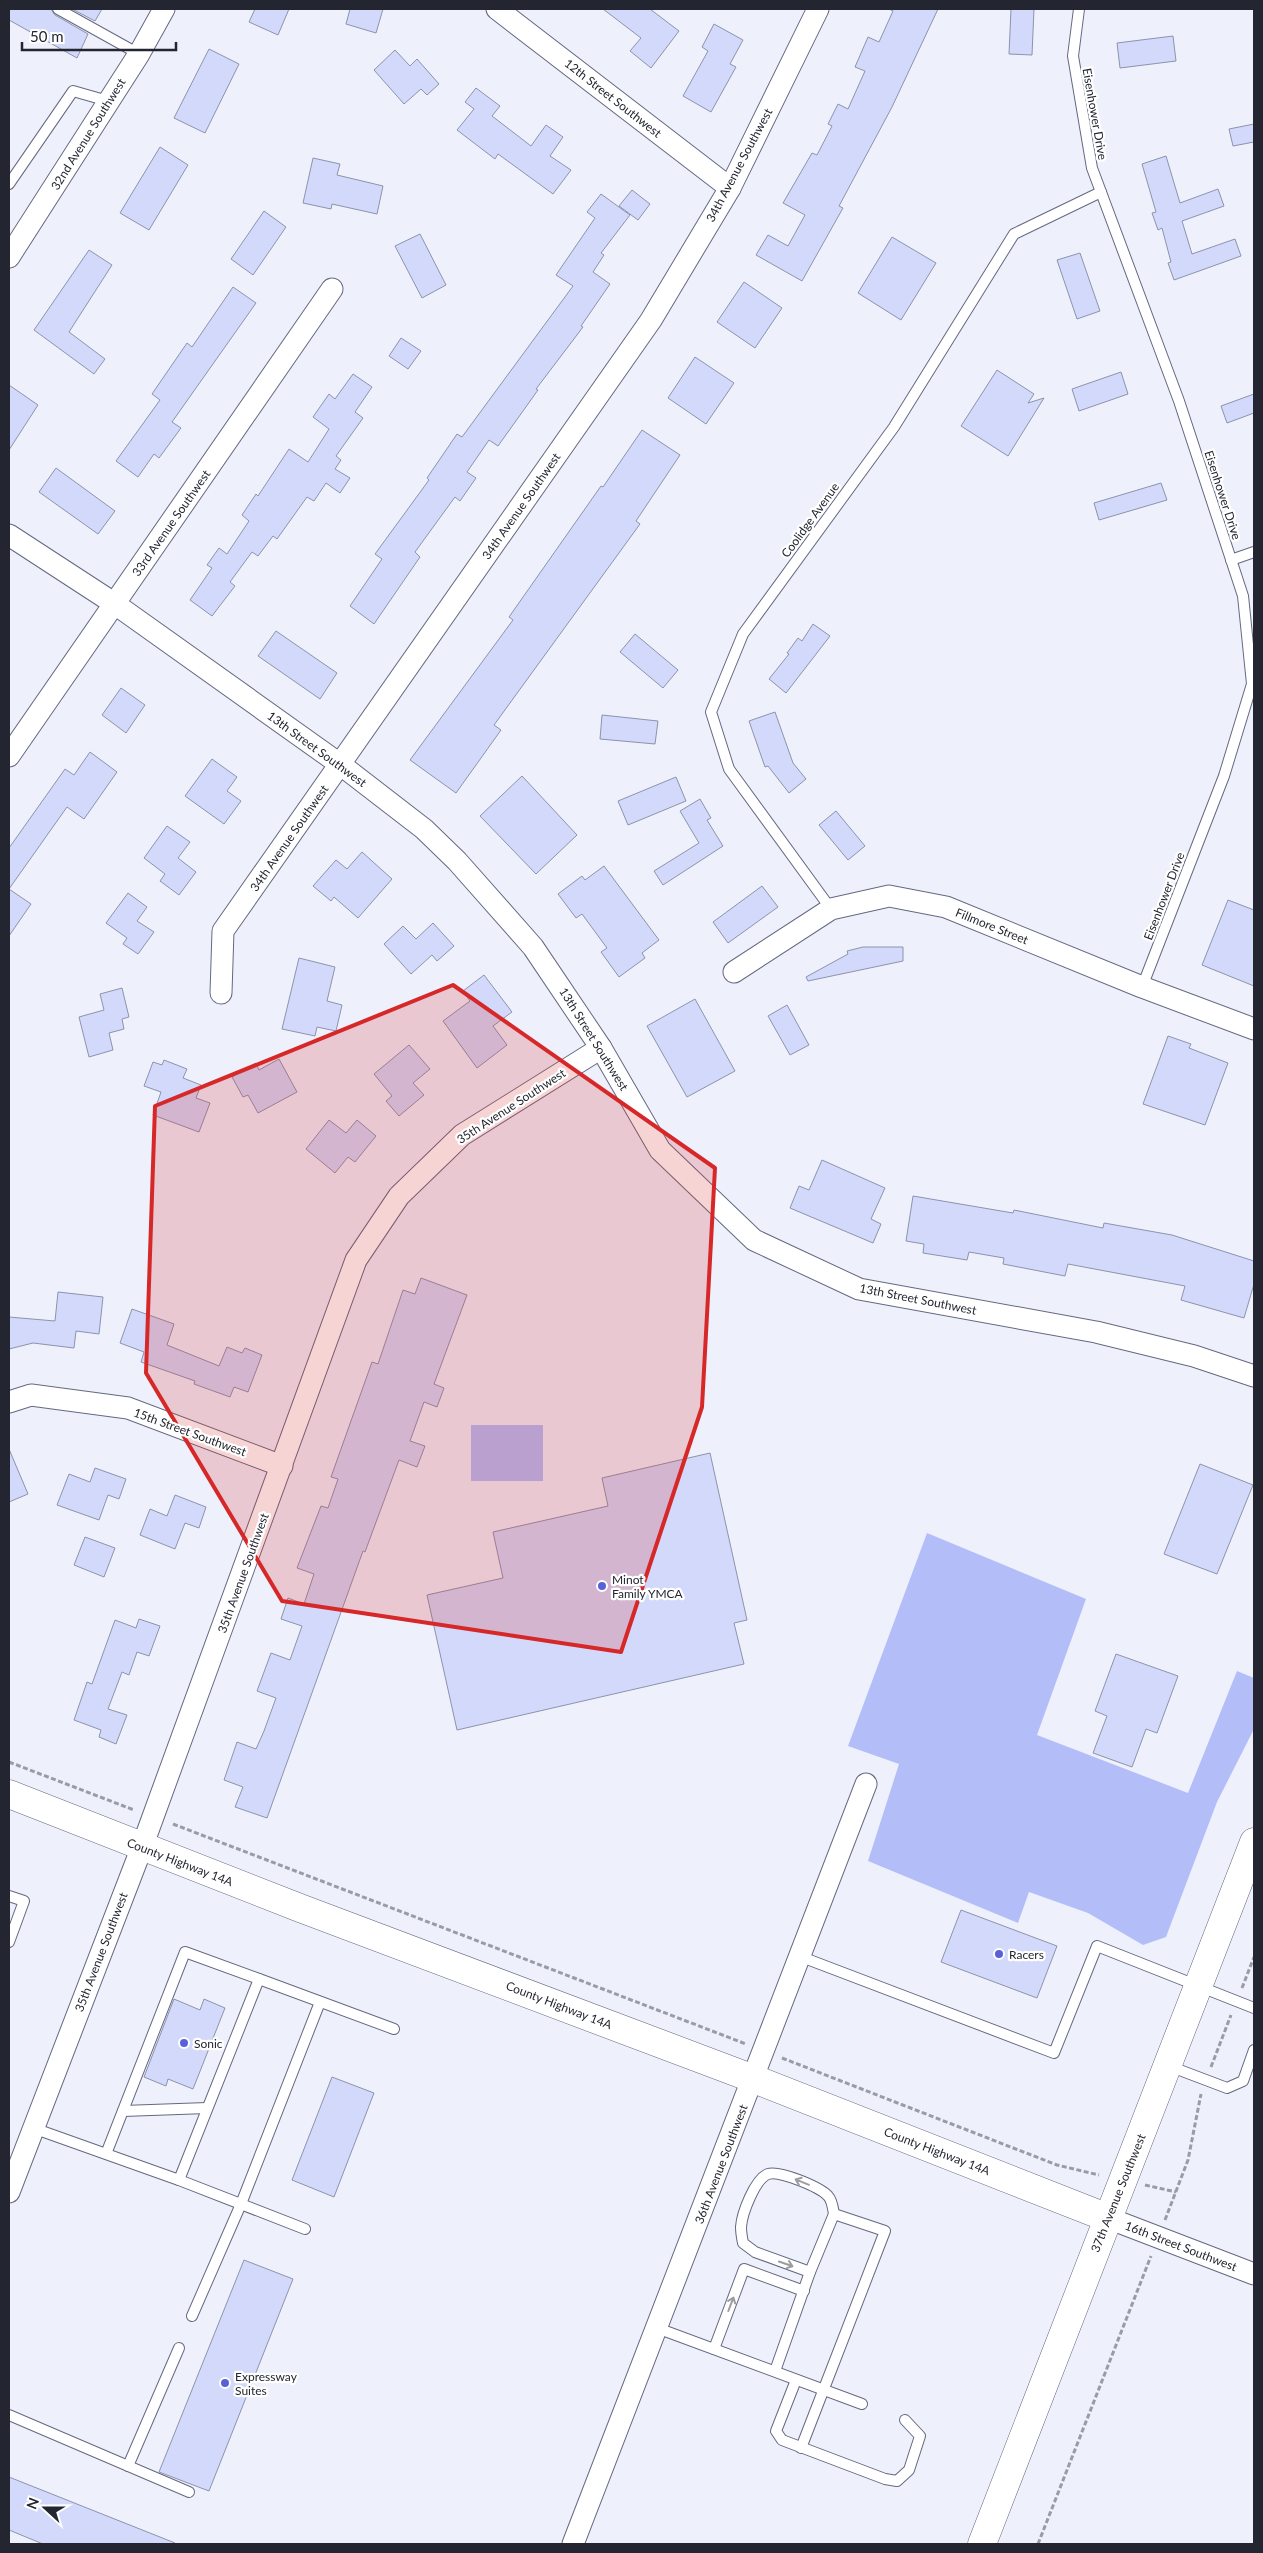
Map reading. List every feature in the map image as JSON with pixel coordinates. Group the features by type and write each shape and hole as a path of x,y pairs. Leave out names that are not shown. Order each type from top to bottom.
{"main road":[{"name":"County Highway 14A","path":"9,1794 142,1847 754,2079 1108,2218"},
{"name":"37th Avenue Southwest","path":"982,2544 1169,2066 1254,1842"}],"street":[{"name":"32nd Avenue Southwest","path":"9,258 139,54 164,9"},
{"name":"12th Street Southwest","path":"497,9 730,188"},
{"name":"34th Avenue Southwest","path":"220,992 223,931 651,320 730,188 818,9"},
{"name":"33rd Avenue Southwest","path":"9,756 332,289"},
{"name":"13th Street Southwest","path":"9,535 114,604 341,765 424,829 457,860 533,947 601,1048 660,1150 754,1240 859,1289 1096,1332 1194,1356 1254,1376"},
{"name":"Fillmore Street","path":"734,972 831,909 889,896 946,907 1142,987 1254,1029"},
{"name":"35th Avenue Southwest","path":"9,2192 142,1847 356,1260 399,1196 462,1135 601,1048"},
{"name":"15th Street Southwest","path":"9,1402 31,1395 128,1408 282,1466"},
{"name":"36th Avenue Southwest","path":"573,2544 754,2079 799,1956 866,1784"},
{"name":"16th Street Southwest","path":"1108,2218 1254,2274"}],"lane":[{"path":"58,9 139,54"},
{"name":"Eisenhower Drive","path":"1079,9 1072,56 1092,168 1179,401 1231,560 1242,596 1252,684 1224,776 1142,987"},
{"path":"9,184 73,91 108,101"},
{"name":"Coolidge Avenue","path":"831,909 729,769 711,712 743,634 894,427 1014,234 1101,192"},
{"path":"1231,560 1254,552"},
{"path":"9,1896 24,1901 9,1942"},
{"path":"799,1956 1054,2053 1097,1946 1254,2008"},
{"path":"106,2154 186,1952 394,2028"},
{"path":"179,2180 259,1979"},
{"path":"192,2316 241,2204 320,2002"},
{"path":"1169,2066 1227,2088 1243,2081 1254,2050"},
{"path":"124,2111 207,2108"},
{"path":"33,2128 179,2180 305,2229"},
{"path":"775,2371 810,2272 834,2214 830,2198 822,2190 774,2172 766,2175 755,2186 748,2202 741,2227 743,2242 754,2252 810,2272"},
{"path":"801,2448 885,2231 834,2214"},
{"path":"714,2349 744,2269 804,2291"},
{"path":"657,2328 862,2404"},
{"path":"128,2466 179,2348"},
{"path":"796,2380 776,2431 782,2440 884,2479 898,2481 909,2470 920,2436 905,2420"},
{"path":"9,2415 189,2492"}],"path":[{"path":"9,1762 126,1806"},
{"path":"178,1826 740,2042"},
{"path":"1245,1982 1254,1957"},
{"path":"1170,2206 1188,2160 1206,2080 1229,2020"},
{"path":"786,2060 1058,2165"},
{"path":"1038,2544 1141,2280"}],"highlighted area":[{"path":"453,985 715,1168 702,1407 621,1652 282,1601 146,1373 155,1106"}],"shaded area":[{"path":"471,1425 543,1425 543,1481 471,1481"},
{"path":"927,1533 1086,1599 1037,1735 1188,1793 1237,1671 1254,1678 1254,1729 1217,1802 1166,1937 1143,1945 1088,1913 1029,1892 1018,1923 868,1861 899,1764 848,1746"}],"building":[{"path":"9,9 51,9 55,15 88,34 77,58 9,20"},
{"path":"72,9 102,9 95,21"},
{"path":"255,9 289,9 278,35 249,22"},
{"path":"350,9 383,9 376,33 346,24"},
{"path":"603,9 650,9 679,31 651,68 630,51 641,38"},
{"path":"889,9 938,9 892,107 839,206 843,208 802,281 756,255 768,235 788,246 805,215 783,203 812,153 817,155 832,126 828,124 838,104 848,109 865,71 855,67 868,37 879,42 893,11"},
{"path":"1011,9 1034,9 1032,55 1009,54"},
{"path":"714,24 743,40 730,64 736,67 711,112 683,96 708,51 702,47"},
{"path":"1173,36 1176,61 1120,68 1117,43"},
{"path":"209,49 239,64 205,133 174,118"},
{"path":"395,50 410,66 417,59 439,84 427,95 421,89 404,104 374,70"},
{"path":"476,88 500,106 492,116 531,146 546,125 563,137 550,156 571,170 553,194 498,154 495,159 457,130 474,109 465,102"},
{"path":"1254,124 1254,142 1233,146 1229,129"},
{"path":"160,147 188,165 149,230 120,213"},
{"path":"1166,156 1180,203 1218,189 1224,206 1182,221 1192,254 1235,239 1241,256 1174,280 1168,263 1171,262 1162,228 1158,230 1152,213 1156,212 1142,164"},
{"path":"313,158 340,164 337,175 383,186 377,214 332,204 331,209 303,203"},
{"path":"632,190 650,204 638,220 619,206"},
{"path":"601,194 630,215 601,253 604,255 593,272 610,284 581,326 583,327 536,389 538,390 498,446 489,440 467,472 476,478 460,501 455,497 415,552 420,557 374,624 350,606 382,559 375,554 429,480 427,478 457,434 462,437 573,286 556,275 595,218 587,212"},
{"path":"264,211 286,227 253,275 231,259"},
{"path":"420,234 446,285 422,298 395,246"},
{"path":"892,237 936,263 901,320 858,293"},
{"path":"89,250 112,265 69,332 105,359 94,374 34,330"},
{"path":"1080,253 1100,311 1077,319 1057,260"},
{"path":"744,282 782,308 755,348 717,322"},
{"path":"233,287 256,303 172,422 181,428 159,458 154,454 138,477 116,461 160,400 152,394 187,343 192,347"},
{"path":"401,338 421,351 408,369 389,356"},
{"path":"695,357 734,383 706,424 668,398"},
{"path":"997,370 1034,394 1028,403 1044,398 1008,456 961,426"},
{"path":"1121,372 1128,394 1079,411 1072,389"},
{"path":"353,374 372,387 355,412 363,418 336,456 341,460 335,469 350,478 340,493 326,483 314,501 307,497 277,539 273,536 258,556 252,552 230,582 235,586 212,616 190,600 212,568 207,565 219,548 227,554 249,521 242,515 256,494 258,496 289,449 308,462 329,429 313,417 329,394 335,399"},
{"path":"9,385 38,405 9,450"},
{"path":"1254,394 1254,413 1227,423 1221,406"},
{"path":"642,430 680,455 636,521 640,524 494,725 501,730 456,793 410,760 513,620 509,617"},
{"path":"56,468 115,511 98,534 39,492"},
{"path":"1161,483 1167,500 1099,520 1094,503"},
{"path":"813,624 830,636 786,693 769,679 789,654 787,653 798,638 802,641"},
{"path":"276,631 337,673 320,699 258,656"},
{"path":"635,634 678,670 663,688 620,652"},
{"path":"121,688 145,705 126,733 102,715"},
{"path":"775,712 793,763 806,779 789,793 768,766 765,767 749,721"},
{"path":"602,715 658,721 655,744 600,739"},
{"path":"90,752 117,772 84,819 67,807 9,889 9,848 65,769 74,775"},
{"path":"212,759 237,777 227,791 241,801 224,824 185,796"},
{"path":"522,776 577,835 536,874 480,816"},
{"path":"676,777 686,801 628,825 618,801"},
{"path":"700,799 711,818 707,820 723,846 663,885 654,871 699,843 680,811"},
{"path":"836,811 865,846 848,860 819,825"},
{"path":"167,826 190,842 178,858 196,872 179,895 160,881 165,874 144,858"},
{"path":"362,852 392,879 358,918 334,897 331,901 313,886 336,860 347,869"},
{"path":"604,866 659,940 642,953 645,958 619,977 601,952 607,948 582,914 576,918 558,894 582,876 585,880"},
{"path":"762,886 778,907 728,943 713,922"},
{"path":"9,889 31,904 9,936"},
{"path":"128,893 147,907 137,921 154,932 138,954 123,944 127,938 106,923"},
{"path":"1228,900 1254,910 1254,986 1202,965"},
{"path":"433,923 454,946 437,961 432,955 411,974 384,944 403,926 416,939"},
{"path":"863,947 903,947 903,961 808,981 806,977 848,954 847,951"},
{"path":"299,958 335,967 327,1001 342,1005 336,1031 317,1027 315,1036 282,1029"},
{"path":"484,975 512,1012 493,1026 507,1045 477,1068 443,1021 470,1001 463,991"},
{"path":"122,988 129,1017 122,1019 124,1029 109,1033 113,1050 89,1057 79,1017 104,1010 100,994"},
{"path":"695,999 735,1071 687,1097 647,1026"},
{"path":"787,1005 809,1045 790,1055 768,1016"},
{"path":"1168,1036 1191,1044 1189,1048 1228,1063 1205,1125 1143,1104"},
{"path":"409,1045 430,1069 413,1083 424,1095 399,1116 386,1101 392,1096 374,1074"},
{"path":"279,1059 297,1092 258,1113 248,1095 243,1097 232,1077 256,1063 259,1070"},
{"path":"164,1060 187,1069 183,1078 201,1085 196,1098 210,1103 199,1132 153,1115 161,1092 144,1086 153,1062 162,1065"},
{"path":"329,1120 346,1133 357,1120 376,1136 355,1162 348,1157 335,1173 306,1149"},
{"path":"822,1160 885,1188 871,1219 881,1224 873,1243 790,1208 799,1186 809,1190"},
{"path":"913,1196 1013,1213 1014,1210 1103,1228 1104,1223 1172,1235 1254,1261 1254,1284 1244,1318 1181,1300 1185,1286 1068,1264 1065,1276 1003,1264 1004,1258 969,1252 967,1260 923,1253 924,1244 906,1241"},
{"path":"421,1278 467,1295 434,1384 444,1388 437,1407 424,1402 410,1441 425,1446 417,1467 399,1460 365,1552 363,1551 267,1818 235,1807 243,1787 224,1780 237,1742 256,1749 264,1731 276,1698 257,1691 271,1653 290,1660 302,1626 281,1619 288,1598 304,1604 314,1574 297,1568 321,1506 328,1508 338,1479 331,1477 372,1362 378,1364 403,1290 415,1294"},
{"path":"58,1292 103,1297 99,1334 76,1331 74,1348 33,1343 9,1349 9,1317 55,1321"},
{"path":"132,1309 174,1324 167,1345 219,1366 227,1347 242,1353 245,1348 262,1355 248,1392 234,1387 230,1397 194,1384 195,1381 141,1362 144,1352 120,1343"},
{"path":"9,1449 28,1494 9,1502"},
{"name":"Minot Family YMCA","path":"710,1453 747,1620 734,1623 744,1664 457,1730 427,1595 503,1578 493,1532 608,1506 602,1478"},
{"path":"1200,1464 1253,1485 1217,1574 1164,1554"},
{"path":"95,1468 126,1479 119,1499 108,1495 99,1520 57,1505 69,1474 90,1482"},
{"path":"175,1495 206,1507 199,1528 185,1523 175,1549 140,1535 150,1509 167,1516"},
{"path":"85,1537 115,1548 104,1577 74,1565"},
{"path":"139,1619 160,1626 149,1656 137,1652 129,1675 122,1672 108,1709 127,1715 116,1744 99,1737 101,1730 74,1720 87,1682 92,1684 115,1620 136,1628"},
{"path":"1116,1654 1178,1676 1157,1733 1146,1729 1132,1767 1093,1753 1107,1716 1095,1711"},
{"name":"Racers","path":"961,1910 1057,1946 1037,1998 941,1962"},
{"name":"Sonic","path":"174,1999 200,2010 204,1999 225,2008 193,2089 168,2079 166,2086 144,2077"},
{"path":"332,2077 374,2093 334,2197 292,2180"},
{"path":"244,2260 293,2279 209,2491 159,2472"},
{"path":"9,2477 175,2544 43,2544 9,2530"}],"place":[{"name":"Minot Family YMCA","path":"602,1586"},
{"name":"Racers","path":"999,1954"},
{"name":"Sonic","path":"184,2043"},
{"name":"Expressway Suites","path":"225,2383"}]}
